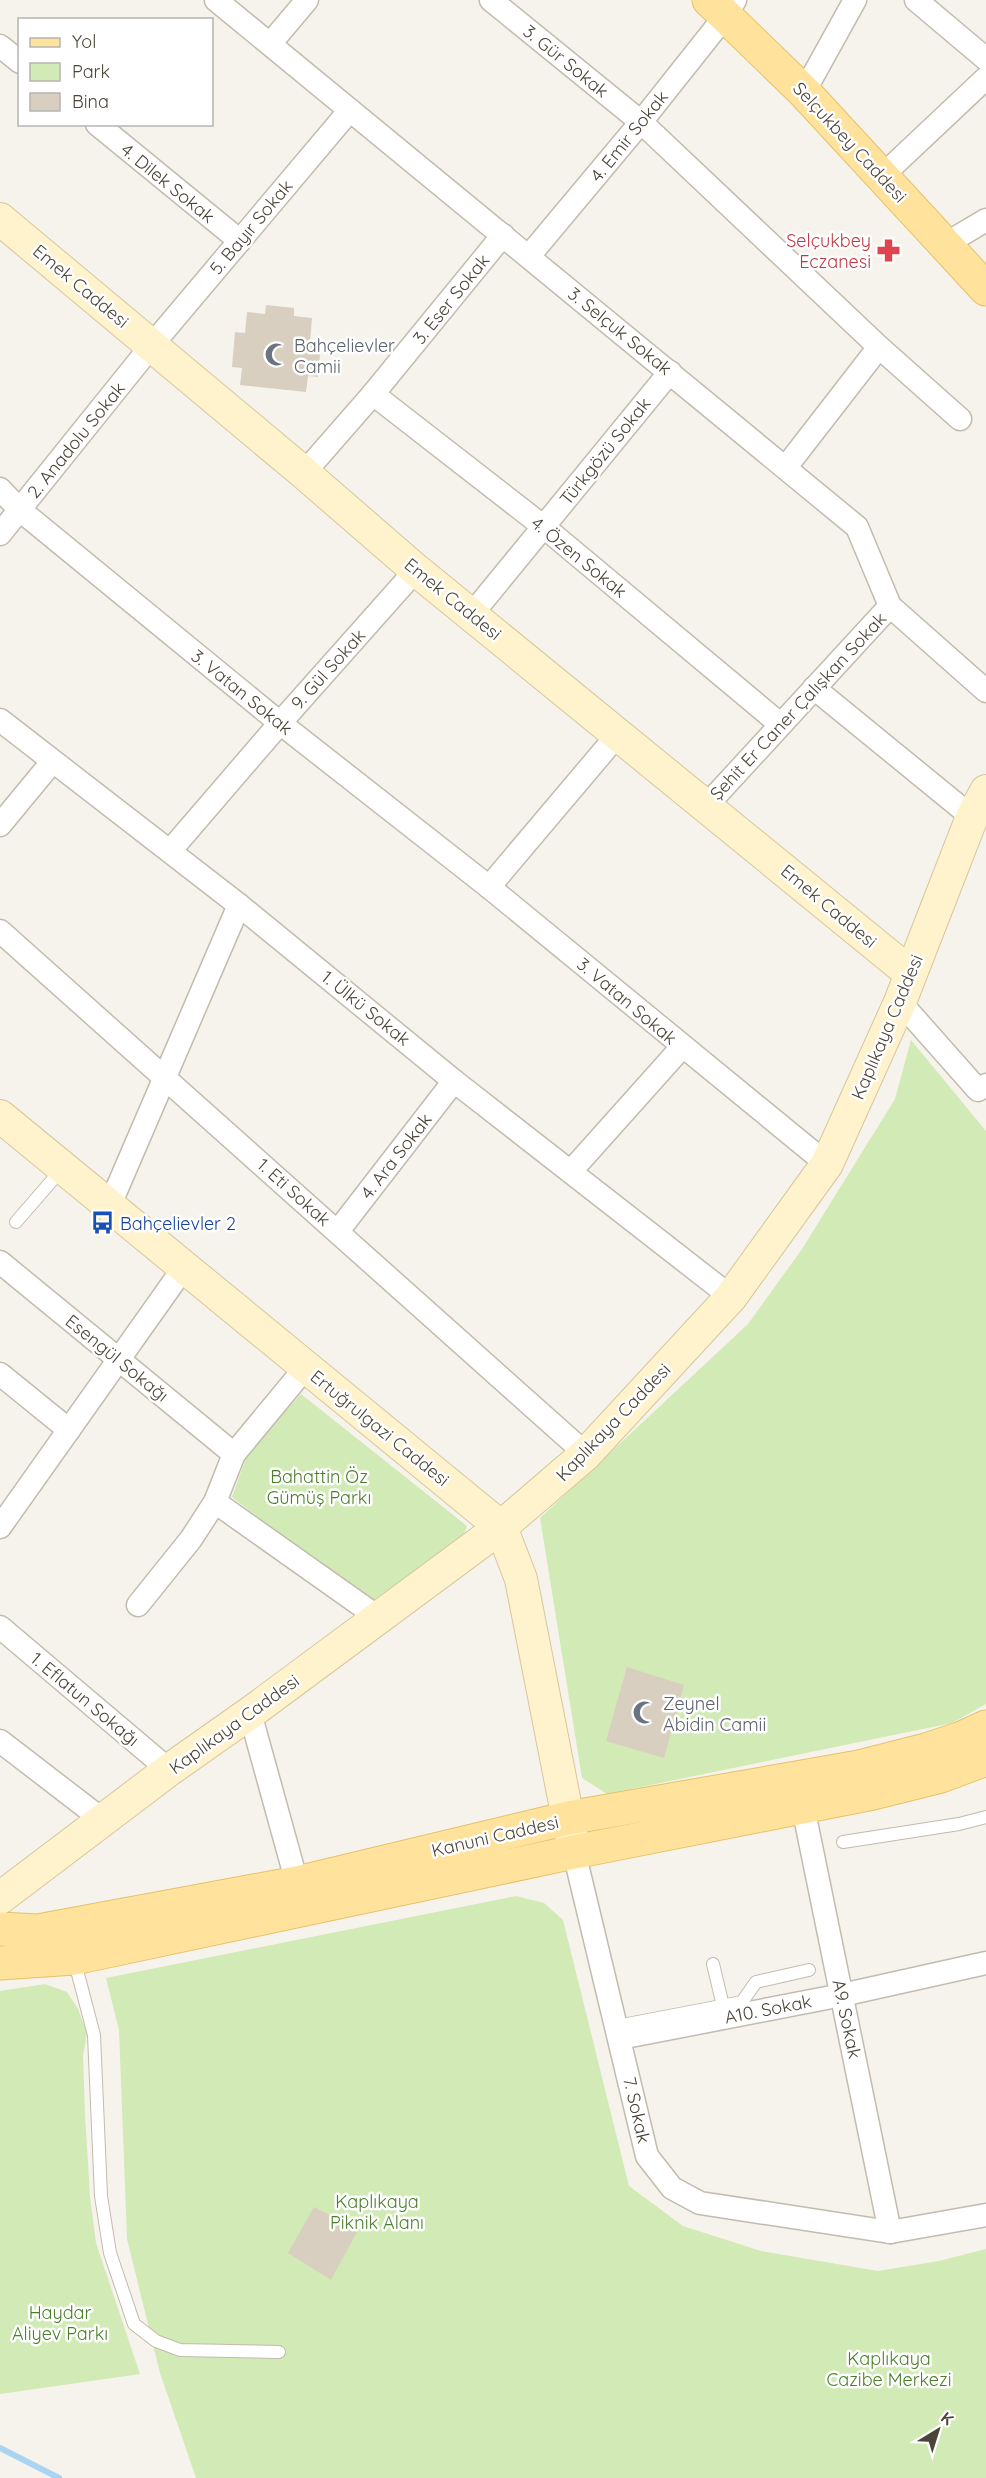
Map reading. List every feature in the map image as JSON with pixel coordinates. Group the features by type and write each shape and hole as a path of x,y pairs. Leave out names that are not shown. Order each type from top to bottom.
{"main road":[{"name":"Selçukbey Caddesi","path":"723,5 986,289"},
{"name":"Emek Caddesi","path":"0,219 304,472 416,570 707,805 910,973"},
{"name":"Kaplıkaya Caddesi","path":"0,1898 501,1527 586,1454 731,1297 827,1164 900,1002 979,804"},
{"name":"Ertuğrulgazi Caddesi","path":"0,1116 501,1527 521,1579 574,1852"},
{"name":"Kanuni Caddesi","path":"0,1929 38,1931 297,1883 568,1818 859,1767 926,1750 986,1727"},
{"name":"Kanuni Caddesi","path":"0,1963 74,1958 574,1852 873,1793 941,1776 986,1759"}],"street":[{"name":"3. Selçuk Sokak","path":"216,0 857,527 890,606 986,691"},
{"path":"270,44 307,0"},
{"name":"3. Gür Sokak","path":"491,0 641,122 879,348"},
{"path":"804,92 855,0"},
{"path":"916,0 986,59"},
{"name":"4. Emir Sokak","path":"529,256 641,122 723,5"},
{"path":"0,46 18,60"},
{"path":"882,176 986,78"},
{"name":"5. Bayır Sokak","path":"152,345 350,110"},
{"name":"4. Dilek Sokak","path":"98,126 240,241"},
{"path":"944,244 986,220"},
{"name":"3. Eser Sokak","path":"304,472 374,394 503,235"},
{"name":"2. Anadolu Sokak","path":"0,534 152,345"},
{"path":"786,467 879,348 960,419"},
{"name":"Türkgözü Sokak","path":"472,614 670,372"},
{"name":"4. Özen Sokak","path":"374,394 543,527 780,724"},
{"name":"3. Vatan Sokak","path":"0,489 20,510 280,723 489,887 827,1164"},
{"name":"9. Gül Sokak","path":"170,851 416,570"},
{"name":"Şehit Er Caner Çalışkan Sokak","path":"707,805 890,606"},
{"path":"814,688 979,804"},
{"name":"1. Ülkü Sokak","path":"0,720 239,905 454,1081 572,1170 731,1297"},
{"path":"489,887 619,734"},
{"path":"0,825 52,762"},
{"path":"109,1207 239,905"},
{"name":"1. Eti Sokak","path":"0,931 586,1454"},
{"path":"900,1002 983,1093"},
{"name":"3. Vatan Sokak","path":"572,1170 682,1047"},
{"name":"4. Ara Sokak","path":"338,1231 454,1081"},
{"name":"Esengül Sokağı","path":"0,1263 234,1454"},
{"path":"0,1527 8,1498 69,1430 185,1266"},
{"path":"138,1605 191,1539 215,1503 234,1454 306,1367"},
{"path":"0,1374 69,1430"},
{"path":"215,1503 379,1618"},
{"name":"1. Eflatun Sokağı","path":"0,1627 170,1770"},
{"path":"250,1713 297,1883"},
{"path":"0,1740 104,1821"},
{"name":"A9. Sokak","path":"803,1807 890,2232"},
{"name":"7. Sokak","path":"574,1852 647,2156 672,2188 700,2203 890,2232 986,2215"},
{"name":"A10. Sokak","path":"618,2032 842,1995 986,1963"}],"lane":[{"path":"16,1222 63,1168"},
{"path":"843,1842 959,1824 986,1816"},
{"path":"74,1958 94,2035 101,2196 110,2253 134,2324 156,2341 180,2350 279,2352"},
{"path":"713,1964 723,2006"},
{"path":"618,2032 742,2002 756,1982 809,1970"}],"green space":[{"path":"911,1040 986,1131 986,1704 952,1723 607,1794 582,1778 540,1518 748,1324 802,1249 895,1099"},
{"name":"Bahattin Öz Gümüş Parkı","path":"301,1394 467,1526 463,1537 369,1604 232,1497 248,1452"},
{"name":"Kaplıkaya Piknik Alanı","path":"516,1896 544,1903 563,1920 629,2186 683,2226 761,2251 878,2271 939,2261 986,2249 986,2478 196,2478 160,2373 127,2239 119,2030 106,1978"},
{"name":"Haydar Aliyev Parkı","path":"45,1984 67,1992 78,2009 87,2033 83,2056 85,2114 90,2197 96,2243 140,2374 0,2394 0,1991"}],"building":[{"name":"Bahçelievler Camii","path":"266,305 294,308 294,316 312,318 310,342 321,343 318,377 308,376 306,392 240,385 242,368 232,367 235,332 245,333 247,312 265,314"},
{"name":"Zeynel Abidin Camii","path":"627,1667 684,1685 664,1758 606,1741"},
{"path":"314,2207 358,2230 331,2280 288,2253"}],"waterway":[{"path":"0,2448 59,2478"}],"place":[{"name":"Selçukbey Eczanesi","path":"889,250"},
{"name":"Bahçelievler Camii","path":"276,355"},
{"name":"Bahçelievler 2","path":"102,1223"},
{"name":"Zeynel Abidin Camii","path":"645,1713"}],"park label":[{"name":"Kaplıkaya Cazibe Merkezi","path":"889,2368"}]}
